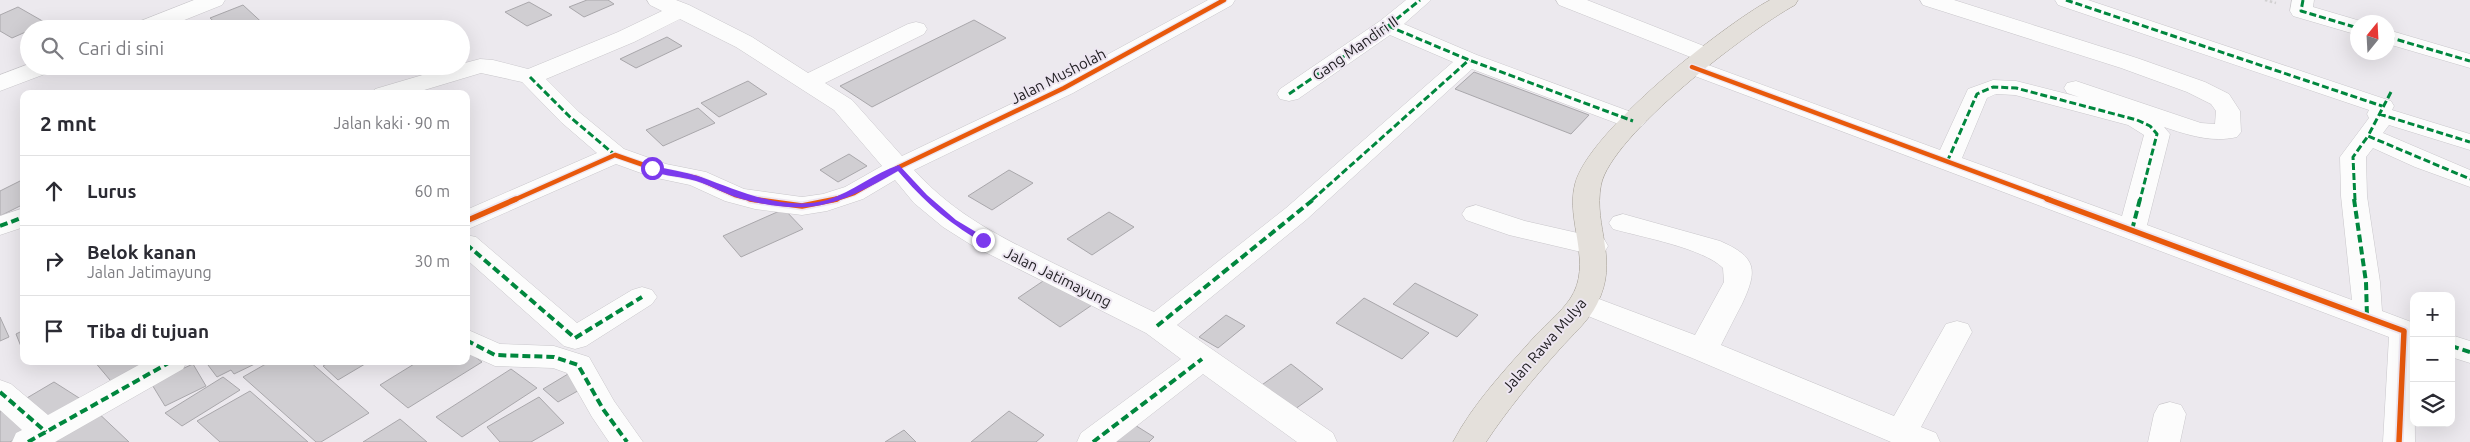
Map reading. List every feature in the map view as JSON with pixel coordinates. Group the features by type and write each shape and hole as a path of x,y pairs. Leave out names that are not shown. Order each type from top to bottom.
{"main road":[{"name":"Jalan Rawa Mulya","path":"1469,442 1499,397 1583,303 1594,274 1594,246 1586,198 1588,181 1602,155 1634,121 1699,61 1756,18 1787,0"}],"street":[{"path":"164,20 214,0"},
{"name":"Jalan Jatimayung","path":"658,0 744,42 780,63 806,83 843,105 924,197 953,221 983,240 1157,326 1321,442"},
{"name":"Jalan Musholah","path":"615,155 661,171 697,178 734,195 802,206 827,202 854,193 899,167 1064,88 1224,0"},
{"name":"Gang Mandiri II","path":"1289,94 1388,26 1420,0"},
{"path":"1567,0 1699,61 1947,162 2409,333 2400,442"},
{"path":"1931,0 2129,63 2196,87 2220,99 2228,111 2228,132 2198,130 2076,88"},
{"path":"2066,0 2380,112 2470,142"},
{"path":"2303,0 2301,11 2350,26"},
{"path":"530,77 626,37 681,10"},
{"path":"1388,26 1469,60 1634,121"},
{"path":"806,83 916,29"},
{"path":"2395,39 2470,61"},
{"path":"1157,326 1295,215 1469,60"},
{"path":"470,69 480,66 493,66 530,77 570,117 615,155 470,219"},
{"path":"0,84 22,75"},
{"path":"398,90 449,75"},
{"path":"1947,162 1978,94 1993,87 2016,88 2137,120 2150,126 2157,134 2132,230"},
{"path":"2380,112 2424,162 2470,178"},
{"path":"2366,317 2366,282 2354,196 2353,157 2380,112"},
{"path":"1476,214 1520,229 1594,246"},
{"path":"0,226 20,219"},
{"path":"1623,224 1722,252 1737,265 1740,272 1738,282 1703,350"},
{"path":"470,247 576,338 642,297"},
{"path":"1583,303 1703,350 1913,437 1957,332"},
{"path":"470,342 495,355 554,357 578,365 603,409 627,442"},
{"path":"2455,347 2470,352"},
{"path":"1093,442 1202,359"},
{"path":"0,392 37,437 165,365"}],"building":[{"path":"587,0 608,0 614,4 584,17 569,7"},
{"path":"529,2 552,15 527,26 505,12"},
{"path":"243,5 259,20 212,20 210,18"},
{"path":"18,7 41,20 20,20 20,34 12,38 0,31 0,15"},
{"path":"974,20 1006,38 872,107 840,86"},
{"path":"667,37 682,46 636,68 620,59"},
{"path":"1474,72 1589,115 1571,134 1455,89"},
{"path":"748,81 767,94 719,117 701,103"},
{"path":"698,108 715,123 663,146 646,130"},
{"path":"849,154 867,166 838,182 820,170"},
{"path":"1009,170 1033,183 992,210 968,196"},
{"path":"20,181 20,206 0,216 0,191"},
{"path":"784,209 803,229 741,257 723,236"},
{"path":"1109,212 1134,227 1092,255 1067,239"},
{"path":"1049,277 1092,305 1060,327 1018,298"},
{"path":"1415,283 1478,315 1457,337 1393,304"},
{"path":"1364,298 1429,333 1402,359 1336,323"},
{"path":"1226,315 1245,326 1218,348 1199,337"},
{"path":"0,317 9,337 0,341"},
{"path":"20,332 20,344 16,334"},
{"path":"470,353 482,362 408,408 380,385 412,365 470,365"},
{"path":"1291,364 1323,389 1291,412 1259,387"},
{"path":"97,365 146,365 149,369 115,386"},
{"path":"194,365 206,386 165,406 151,383"},
{"path":"208,365 253,365 234,374 231,370 217,377"},
{"path":"264,365 314,365 369,413 321,442 316,442 243,377"},
{"path":"325,365 363,365 338,380 323,366"},
{"path":"511,369 537,388 462,437 436,417"},
{"path":"568,374 583,388 558,402 543,389"},
{"path":"223,377 240,390 182,426 165,413"},
{"path":"54,382 87,403 48,427 15,405"},
{"path":"250,391 308,442 220,442 197,421"},
{"path":"539,397 564,423 531,442 500,442 487,427"},
{"path":"7,408 35,427 10,442 0,442 0,412"},
{"path":"94,409 129,442 34,442"},
{"path":"1009,411 1044,435 1036,442 971,442"},
{"path":"400,419 427,442 363,442"},
{"path":"1130,422 1154,437 1149,442 1106,442"},
{"path":"904,430 916,442 885,442"}],"marked path":[{"path":"1289,94 1388,26 1420,0"},
{"path":"2066,0 2382,106"},
{"path":"2303,0 2301,11 2350,26"},
{"path":"1388,26 1469,60 1633,121"},
{"path":"2395,39 2470,61"},
{"path":"1157,326 1262,243 1469,60"},
{"path":"530,77 570,117 615,155"},
{"path":"1947,162 1977,94 1993,87 2016,88 2137,120 2150,126 2157,134 2132,230"},
{"path":"2391,92 2375,126 2368,136 2470,179"},
{"path":"2379,114 2470,142"},
{"path":"2367,317 2366,282 2354,196 2353,157 2368,136"},
{"path":"0,226 20,218"},
{"path":"470,247 575,338 642,297"},
{"path":"470,342 495,355 554,357 578,365 603,409 627,442"},
{"path":"2455,347 2470,352"},
{"path":"1093,442 1202,359"},
{"path":"28,442 165,365"},
{"path":"0,392 46,432"}],"cycle path":[{"path":"470,219 615,155 661,171 697,178 735,195 755,200 802,206 827,202 854,193 899,167 1064,88 1224,0"},
{"path":"1692,67 2404,331 2399,442"}],"route":[{"path":"652,168 697,178 734,195 765,202 802,206 827,202 854,193 899,167 924,197 953,221 983,240"}]}
